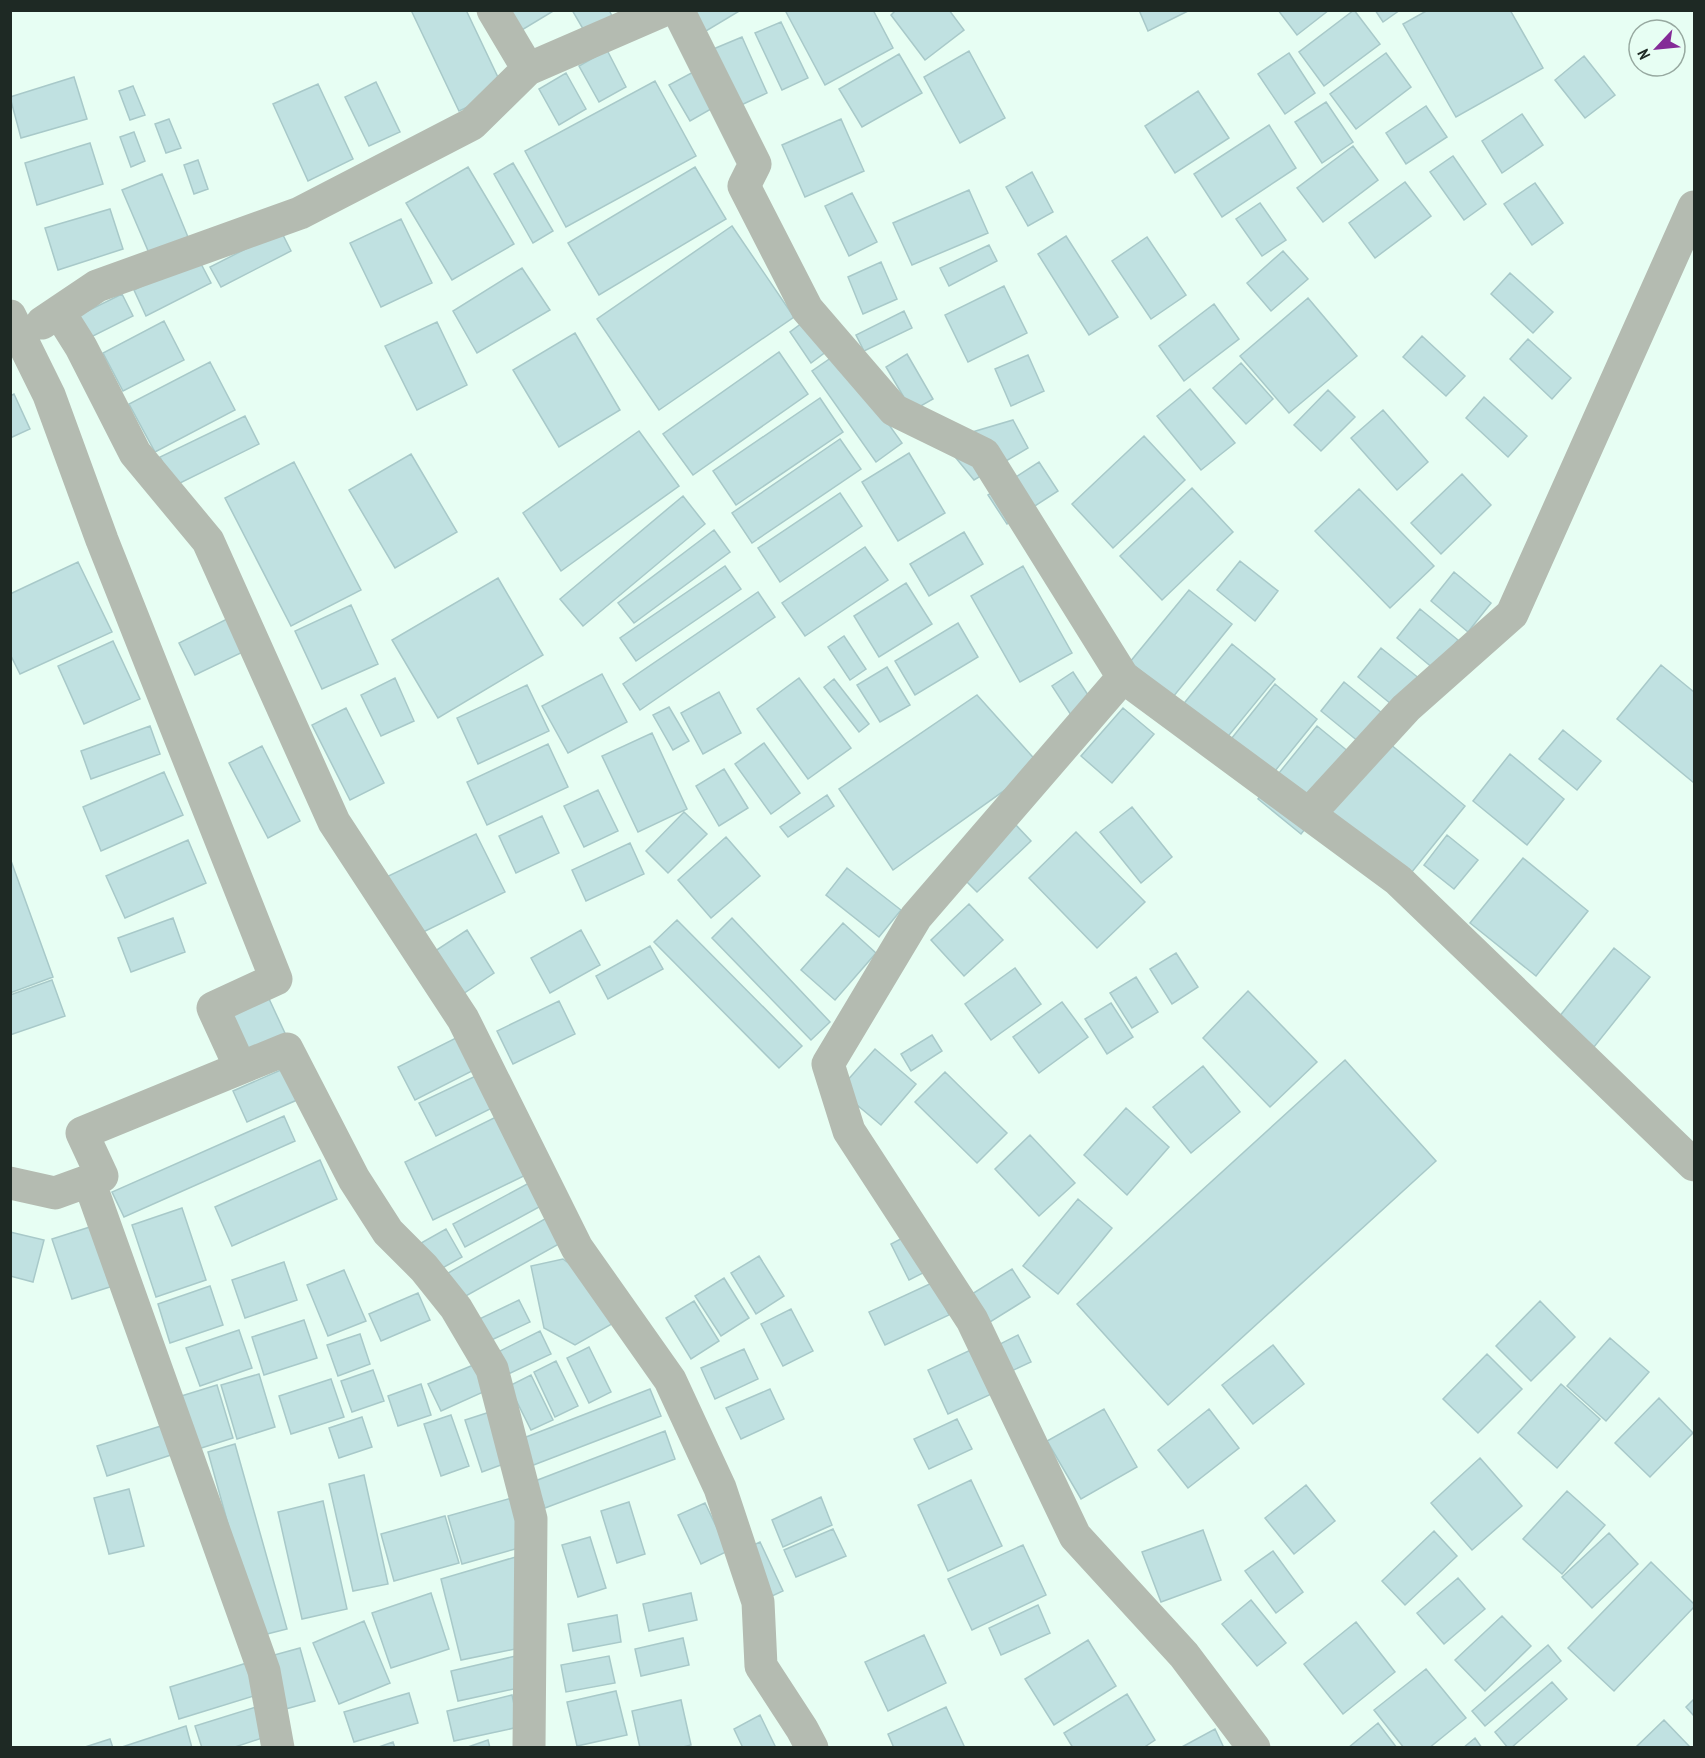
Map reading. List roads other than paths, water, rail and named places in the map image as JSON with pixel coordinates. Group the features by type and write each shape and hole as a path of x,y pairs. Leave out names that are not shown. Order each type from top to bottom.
{"street":[{"path":"493,10 528,69"},
{"path":"240,1067 213,1008 276,979 102,540 49,395 16,327 59,312 97,286 300,213 472,124 528,69 664,10"},
{"path":"678,10 755,164 744,186 807,309 894,410 984,454 1124,677 1398,880 1695,1165"},
{"path":"1309,814 1406,708 1512,614 1695,207"},
{"path":"59,312 81,347 135,453 208,541 334,822 463,1019 577,1248 670,1380 720,1488 758,1602 761,1666 812,1748"},
{"path":"1124,677 916,917 828,1064 849,1131 972,1320 1075,1536 1184,1654 1254,1748"},
{"path":"10,1184 55,1193 102,1176 82,1133 287,1049 354,1179 388,1232 424,1268 456,1308 492,1369 531,1519 529,1748"},
{"path":"89,1181 264,1671 278,1748"}]}
